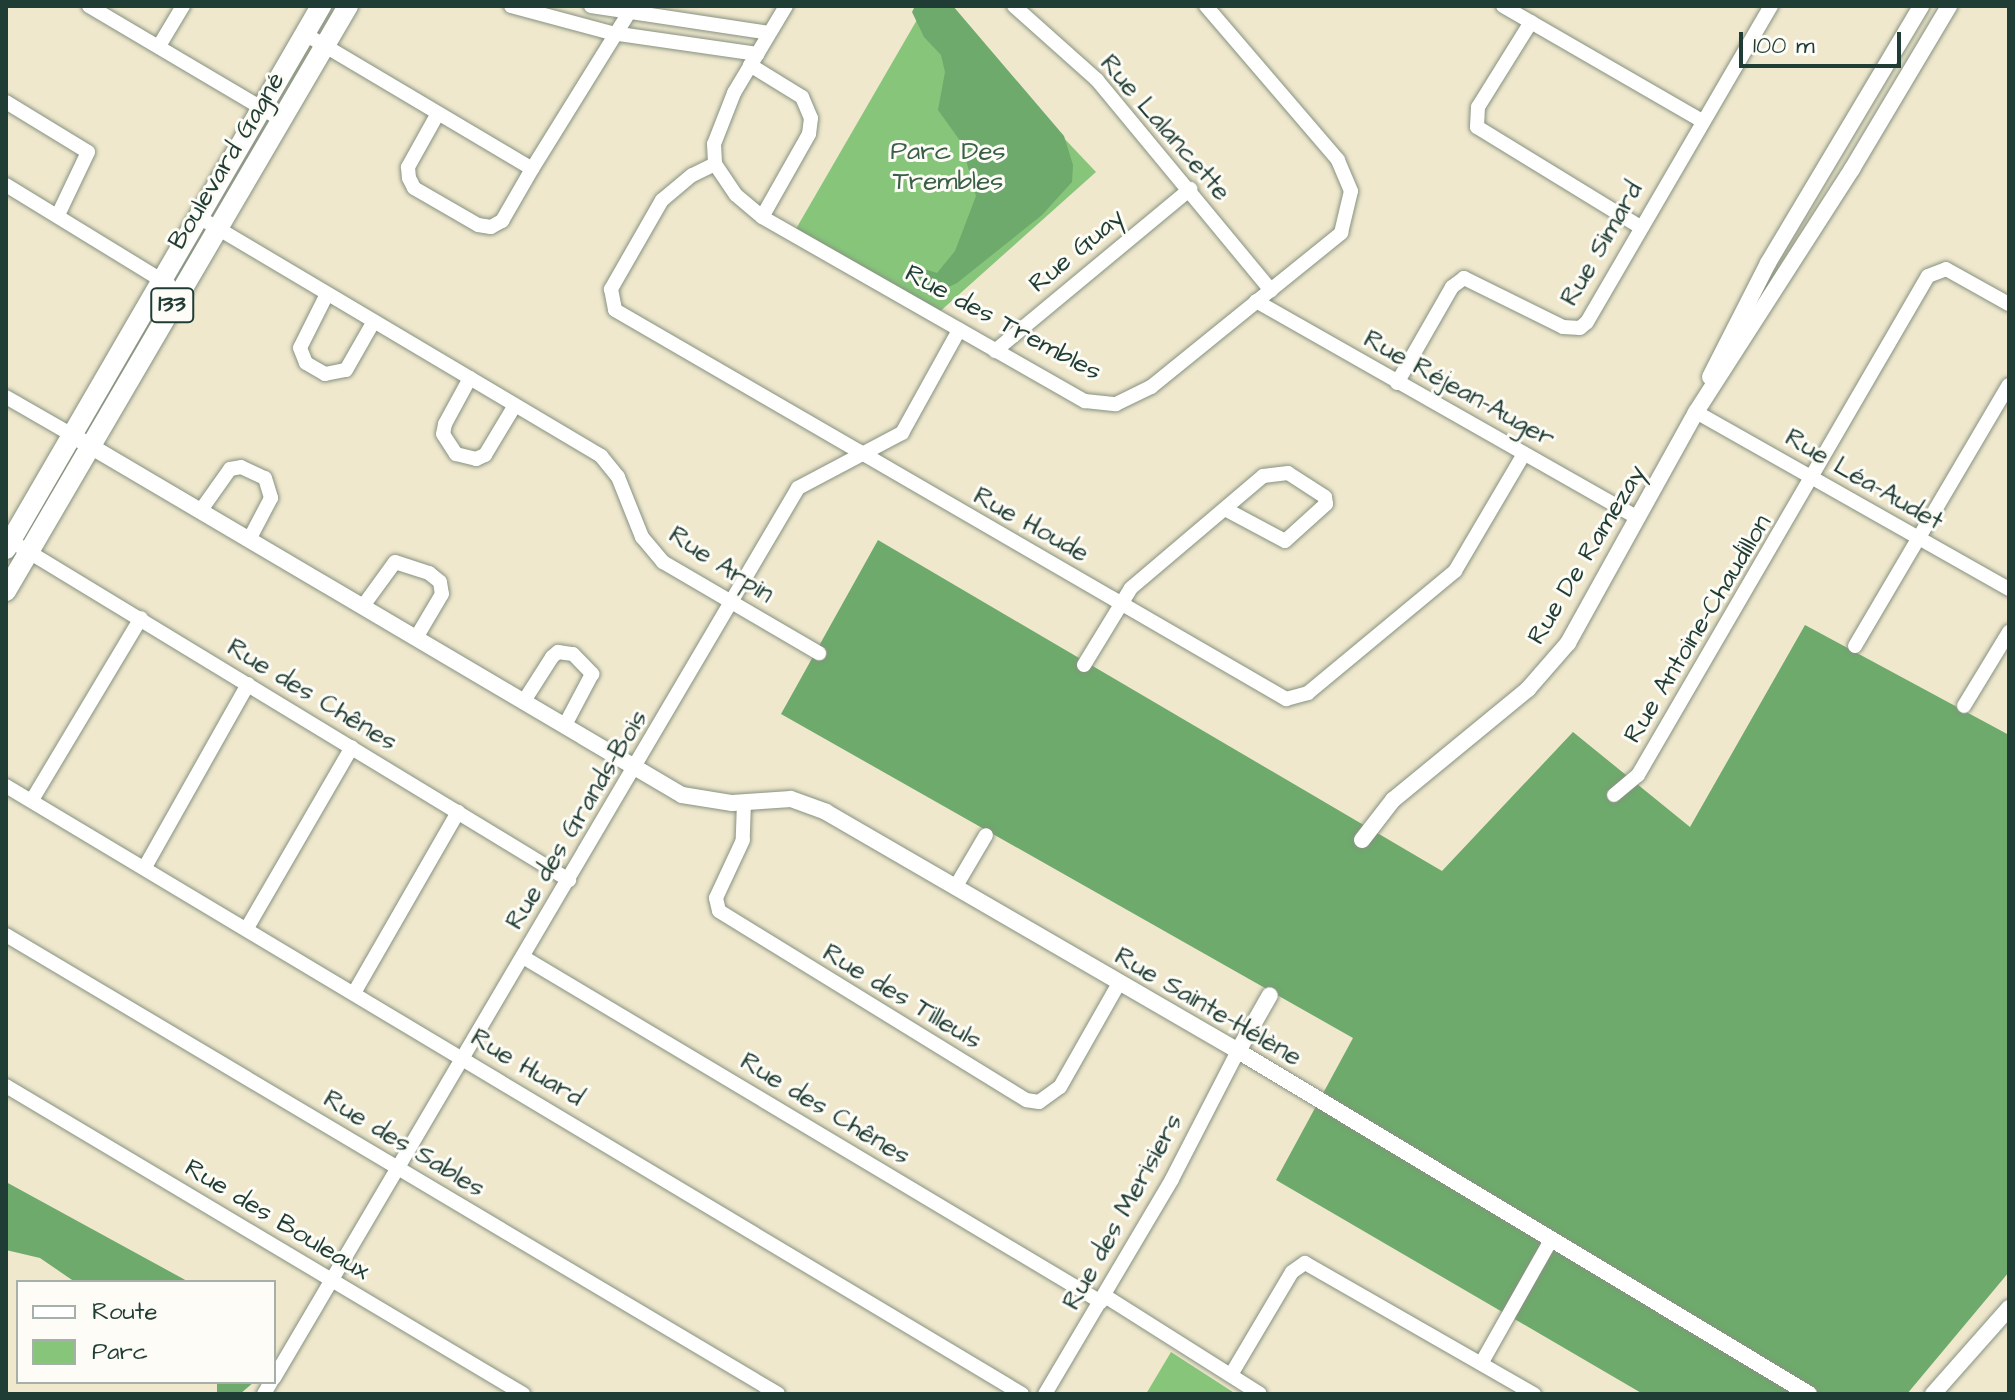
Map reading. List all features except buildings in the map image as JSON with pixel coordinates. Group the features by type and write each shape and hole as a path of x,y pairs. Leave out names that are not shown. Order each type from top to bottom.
{"main road":[{"name":"Boulevard Gagné","path":"8,543 321,6"},
{"name":"Boulevard Gagné","path":"6,591 348,6"}],"street":[{"path":"89,6 282,120"},
{"path":"159,46 183,6"},
{"path":"511,6 612,33 754,60 802,97 811,118 809,134 762,217"},
{"path":"591,6 769,33"},
{"path":"715,164 714,144 722,119 786,6"},
{"name":"Rue Lalancette","path":"1014,6 1097,80 1271,290"},
{"name":"Rue des Trembles","path":"715,164 736,195 762,217 1085,401 1116,404 1151,387 1341,233 1351,191 1338,160 1206,6"},
{"path":"1503,6 1702,121"},
{"name":"Rue Simard","path":"1397,383 1452,287 1464,278 1563,327 1580,328 1771,6"},
{"name":"Rue De Ramezay","path":"1696,412 1715,363 1819,176 1921,6"},
{"name":"Rue De Ramezay","path":"1362,840 1393,800 1550,665 1638,518 1696,412 1840,187 1949,6"},
{"path":"437,115 408,167 409,178 414,188 478,225 491,227 502,221 612,33 631,10"},
{"path":"1531,22 1478,107 1477,127 1640,227"},
{"path":"1909,26 1931,37"},
{"path":"305,34 532,169"},
{"path":"6,102 88,152 58,215"},
{"name":"Rue Houde","path":"715,164 692,175 662,200 611,289 611,304 860,456 1120,602 1271,693 1298,697 1455,571 1524,454"},
{"path":"1819,176 1840,187"},
{"path":"6,185 180,292"},
{"name":"Rue Guay","path":"995,351 1190,189"},
{"name":"Rue Arpin","path":"197,216 601,456 618,477 651,552 819,653"},
{"name":"Rue Antoine-Chaudillon","path":"1614,795 1638,775 1813,479 1928,276 1946,269 2009,304"},
{"path":"327,294 300,348 306,363 325,374 346,370 374,321"},
{"name":"Rue Réjean-Auger","path":"1256,301 1638,518"},
{"name":"Rue des Grands-Bois","path":"276,1375 798,488 902,433 959,330"},
{"path":"470,378 445,424 443,434 456,454 476,459 485,455 515,405"},
{"path":"1855,646 2009,385"},
{"name":"Rue Sainte-Hélène","path":"6,397 692,799 744,802 767,798 806,803 956,886 1238,1051 1809,1394"},
{"name":"Rue Léa-Audet","path":"1696,412 2009,589"},
{"path":"201,510 230,469 241,467 265,478 271,498 250,538"},
{"path":"1084,665 1120,602 1225,509 1263,476 1280,470 1325,497 1326,504 1285,541 1225,509"},
{"name":"Rue des Chênes","path":"8,543 30,550 569,880"},
{"path":"363,606 395,562 429,573 440,582 442,594 416,638"},
{"path":"32,800 141,618"},
{"path":"1964,706 2009,632"},
{"path":"524,701 552,657 558,652 573,654 592,674 565,725"},
{"path":"145,867 248,684"},
{"path":"247,928 352,747"},
{"name":"Rue Huard","path":"6,786 1022,1394"},
{"name":"Rue des Tilleuls","path":"744,802 743,840 716,898 719,911 1026,1100 1039,1102 1060,1087 1119,983"},
{"path":"354,993 458,812"},
{"path":"956,886 986,835"},
{"name":"Rue des Sables","path":"6,935 778,1394"},
{"name":"Rue des Chênes","path":"523,957 1232,1373 1260,1394"},
{"path":"1238,1051 1270,995"},
{"name":"Rue des Merisiers","path":"1045,1394 1103,1299 1238,1051"},
{"name":"Rue des Bouleaux","path":"6,1086 523,1394"},
{"path":"1482,1362 1551,1240"},
{"path":"1232,1373 1292,1272 1305,1263 1534,1394"},
{"path":"1933,1394 2009,1308"}],"green space":[{"path":"915,6 953,6 1064,136 1073,165 1072,182 1042,215 957,283 938,292 923,288 915,266 937,273 955,251 976,196 961,142 938,110 945,72 941,55 924,37 912,12"},
{"name":"Parc Des Trembles","path":"925,6 939,6 1096,172 936,315 793,234"},
{"path":"878,540 1442,871 1573,732 1690,827 1805,625 2009,735 2009,1272 1907,1394 1643,1394 1276,1180 1353,1038 781,714"},
{"path":"6,1182 185,1280 72,1280 40,1258 6,1250"},
{"path":"1171,1352 1236,1394 1146,1394"},
{"path":"217,1384 252,1384 240,1394 217,1394"}]}
